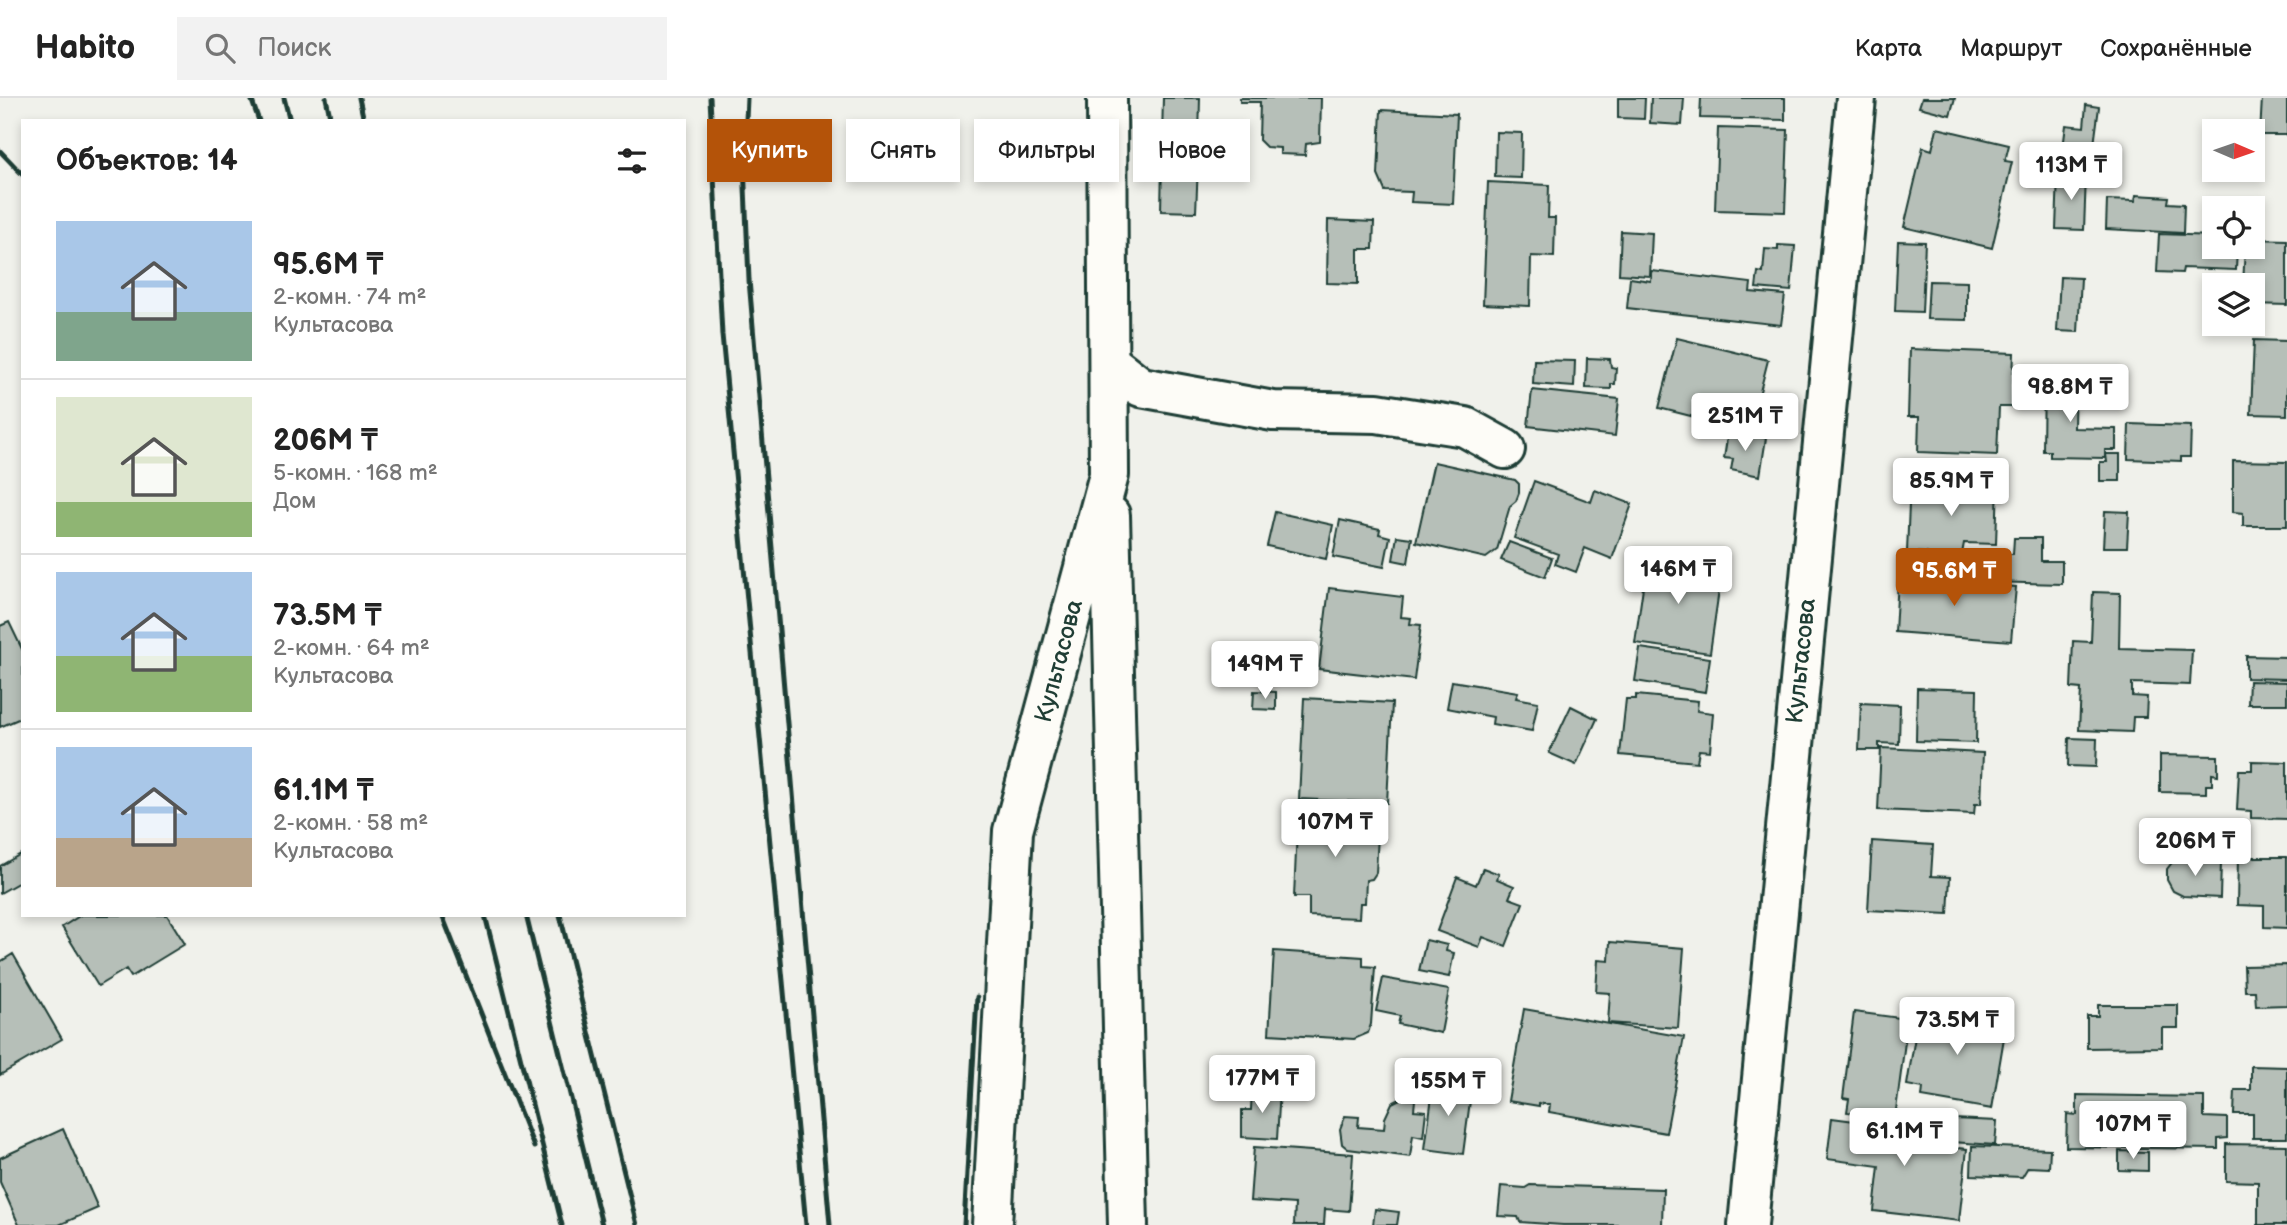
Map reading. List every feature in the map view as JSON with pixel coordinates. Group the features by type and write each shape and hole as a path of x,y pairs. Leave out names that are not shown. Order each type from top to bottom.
{"street":[{"name":"Культасова","path":"992,1225 1013,831 1109,474 1107,98"},
{"name":"Культасова","path":"1748,1225 1856,98"},
{"path":"1109,362 1141,387 1273,411 1377,413 1465,427 1505,449"},
{"path":"1109,474 1128,1225"}],"building":[{"path":"1163,98 1200,98 1199,119 1162,119"},
{"path":"1240,98 1321,98 1320,142 1306,144 1305,155 1280,154 1280,148 1266,147 1259,140 1260,102 1240,102"},
{"path":"1618,98 1645,98 1644,119 1618,118"},
{"path":"1651,98 1684,98 1682,125 1650,123"},
{"path":"1701,98 1785,98 1785,120 1700,118"},
{"path":"1922,98 1955,98 1950,115 1919,107"},
{"path":"2262,98 2287,98 2287,135 2265,135 2265,119 2261,119"},
{"path":"2086,105 2099,107 2092,160 2062,156 2066,125 2084,127"},
{"path":"1381,110 1457,114 1453,204 1411,202 1412,192 1385,191 1378,175"},
{"path":"1718,128 1788,130 1785,212 1715,210"},
{"path":"1937,128 2009,145 2005,161 2012,162 1992,248 1904,227 1923,147 1932,150"},
{"path":"1496,132 1522,133 1521,178 1495,177"},
{"path":"2058,174 2086,175 2084,230 2056,229"},
{"path":"1162,182 1197,182 1196,212 1161,211"},
{"path":"1488,182 1549,185 1548,218 1555,218 1554,257 1531,256 1530,306 1483,304"},
{"path":"2136,195 2169,197 2168,203 2184,204 2183,233 2106,229 2107,200 2135,201"},
{"path":"1328,220 1374,222 1373,249 1358,249 1358,284 1327,283"},
{"path":"1621,231 1652,233 1650,276 1619,274"},
{"path":"2159,234 2202,236 2202,259 2236,259 2236,270 2183,268 2182,273 2157,272"},
{"path":"2265,239 2287,240 2287,305 2265,304 2265,273 2244,273 2244,259 2265,259"},
{"path":"1898,241 1925,242 1922,312 1895,311"},
{"path":"1778,245 1795,246 1791,291 1756,288 1758,272 1763,273 1765,249 1778,250"},
{"path":"1652,271 1751,283 1750,292 1785,295 1781,325 1627,308 1630,278 1651,281"},
{"path":"2060,277 2081,278 2078,332 2057,331"},
{"path":"1929,281 1967,282 1967,320 1927,319"},
{"path":"1677,338 1768,360 1750,431 1659,408"},
{"path":"2254,340 2287,341 2287,415 2251,414"},
{"path":"1910,349 2014,353 2012,407 1999,407 1997,455 1918,452 1919,417 1908,417"},
{"path":"1587,358 1610,359 1611,367 1616,368 1615,384 1611,384 1611,389 1586,388"},
{"path":"1534,360 1575,361 1574,387 1533,384"},
{"path":"2044,374 2075,375 2074,428 2116,429 2116,450 2105,450 2105,458 2050,457 2050,451 2043,451"},
{"path":"1532,390 1619,399 1615,436 1528,426"},
{"path":"2129,424 2191,426 2190,457 2181,457 2181,461 2128,459"},
{"path":"1728,432 1766,438 1760,476 1731,470 1733,459 1724,458"},
{"path":"2106,454 2120,454 2120,481 2100,481 2100,462 2107,462"},
{"path":"2233,461 2287,462 2287,526 2243,526 2243,513 2233,512"},
{"path":"1434,462 1515,480 1519,484 1519,493 1510,506 1497,550 1486,558 1416,542"},
{"path":"1910,480 1998,483 1996,544 1964,543 1961,559 1950,565 1938,563 1926,553 1907,552"},
{"path":"1534,481 1591,502 1595,490 1632,504 1612,559 1585,548 1576,572 1555,564 1558,554 1514,538"},
{"path":"2105,511 2129,512 2127,547 2103,547"},
{"path":"1275,512 1333,525 1326,559 1267,546"},
{"path":"1340,520 1380,529 1379,534 1390,537 1384,567 1333,557"},
{"path":"1397,536 1412,538 1408,563 1393,560"},
{"path":"2014,538 2041,538 2041,561 2062,561 2062,584 1992,582 1993,554 2013,554"},
{"path":"1509,542 1552,558 1545,577 1501,560"},
{"path":"1647,559 1722,569 1710,653 1635,643"},
{"path":"1909,574 1951,575 1958,582 2016,587 2011,641 1895,632 1898,579"},
{"path":"1329,588 1403,597 1401,617 1411,618 1410,624 1421,625 1414,680 1319,669"},
{"path":"2093,592 2120,593 2119,648 2192,650 2190,685 2132,683 2132,696 2147,697 2146,717 2133,717 2132,732 2079,730 2081,689 2071,688 2073,641 2091,642"},
{"path":"9,622 21,647 21,718 0,727 0,626"},
{"path":"1640,648 1710,658 1705,692 1635,681"},
{"path":"2246,656 2287,657 2287,679 2246,678"},
{"path":"1452,681 1518,692 1516,698 1538,702 1532,731 1492,724 1493,717 1447,708"},
{"path":"2249,681 2287,682 2287,704 2248,704"},
{"path":"1917,688 1977,690 1976,743 1916,741"},
{"path":"1254,691 1276,692 1276,710 1253,709"},
{"path":"1636,695 1698,701 1697,711 1713,713 1710,751 1699,750 1697,762 1620,755 1626,699 1636,699"},
{"path":"1304,698 1392,703 1387,803 1299,799"},
{"path":"1861,703 1900,705 1899,744 1879,743 1879,750 1859,750"},
{"path":"1571,706 1597,719 1576,765 1549,753"},
{"path":"2069,738 2097,739 2096,767 2068,766"},
{"path":"1881,748 1983,753 1981,804 1975,804 1974,814 1878,810"},
{"path":"2160,755 2218,756 2218,775 2212,774 2212,785 2206,785 2206,793 2160,792"},
{"path":"2252,761 2287,762 2287,819 2251,818 2251,811 2237,810 2239,770 2252,770"},
{"path":"1298,806 1370,809 1370,815 1379,815 1376,873 1372,879 1366,880 1365,903 1360,903 1359,918 1309,916 1309,897 1294,897"},
{"path":"1872,841 1933,845 1931,876 1950,877 1948,914 1868,910"},
{"path":"21,854 21,881 0,893 0,866"},
{"path":"2238,857 2287,857 2287,928 2264,927 2264,906 2237,905"},
{"path":"2174,860 2221,862 2220,898 2183,896 2173,891 2167,880 2167,869"},
{"path":"1483,868 1499,874 1497,879 1514,886 1509,898 1523,903 1506,946 1483,937 1479,947 1437,931 1457,877 1476,885"},
{"path":"78,917 168,917 185,944 131,977 126,969 98,986 62,927"},
{"path":"1426,940 1447,945 1446,951 1454,953 1449,977 1419,971"},
{"path":"1610,942 1684,948 1678,1028 1608,1023 1610,993 1596,992 1598,960 1609,961"},
{"path":"1274,951 1363,957 1363,966 1375,967 1368,1033 1354,1039 1269,1034"},
{"path":"13,954 62,1039 0,1075 0,962"},
{"path":"2287,965 2287,1005 2256,1006 2255,991 2245,991 2244,966"},
{"path":"1383,978 1449,990 1441,1033 1398,1024 1400,1016 1376,1011"},
{"path":"2098,1005 2178,1005 2178,1028 2162,1028 2162,1047 2087,1048 2087,1016 2098,1016"},
{"path":"1920,1006 2007,1020 1992,1109 1922,1097 1923,1088 1907,1085"},
{"path":"1524,1009 1684,1037 1666,1133 1549,1112 1550,1105 1508,1101"},
{"path":"1854,1012 1908,1019 1895,1118 1847,1112 1849,1099 1843,1098"},
{"path":"2251,1066 2287,1067 2287,1138 2253,1138 2253,1114 2234,1114 2235,1090 2251,1090"},
{"path":"1434,1081 1472,1086 1463,1154 1425,1149"},
{"path":"1252,1088 1280,1089 1277,1139 1242,1137 1242,1110 1251,1110"},
{"path":"2077,1095 2204,1097 2204,1117 2227,1118 2227,1138 2218,1139 2218,1149 2066,1147 2067,1114 2077,1115"},
{"path":"1402,1098 1415,1100 1414,1110 1426,1111 1423,1137 1413,1135 1410,1157 1348,1149 1342,1144 1340,1129 1345,1116 1359,1117 1358,1127 1384,1129 1385,1118 1392,1103"},
{"path":"1832,1118 1908,1128 1907,1136 1948,1141 1947,1147 1967,1149 1959,1221 1874,1211 1879,1166 1827,1159"},
{"path":"1953,1119 1997,1121 1995,1145 1952,1142"},
{"path":"63,1129 98,1208 59,1225 19,1225 0,1182 0,1158"},
{"path":"2226,1144 2287,1145 2287,1225 2258,1225 2258,1182 2226,1181"},
{"path":"1972,1146 2050,1149 2049,1168 2028,1167 2022,1177 1971,1175"},
{"path":"1254,1147 1353,1154 1349,1211 1325,1209 1324,1225 1294,1225 1295,1204 1250,1201"},
{"path":"2119,1151 2148,1152 2148,1171 2119,1170"},
{"path":"1530,1185 1663,1189 1662,1225 1563,1225 1520,1222 1518,1217 1498,1216 1501,1186 1525,1188"},
{"path":"1375,1209 1399,1212 1397,1225 1373,1225"}],"railway":[{"path":"251,98 258,119"},
{"path":"284,98 289,119"},
{"path":"326,98 331,119"},
{"path":"359,98 364,119"},
{"path":"710,98 722,335 806,1225"},
{"path":"747,98 744,164 749,280 830,1225"},
{"path":"0,151 21,173"},
{"path":"443,917 534,1147"},
{"path":"485,917 562,1225"},
{"path":"526,917 602,1225"},
{"path":"560,917 637,1225"},
{"path":"964,1225 977,997"}]}
